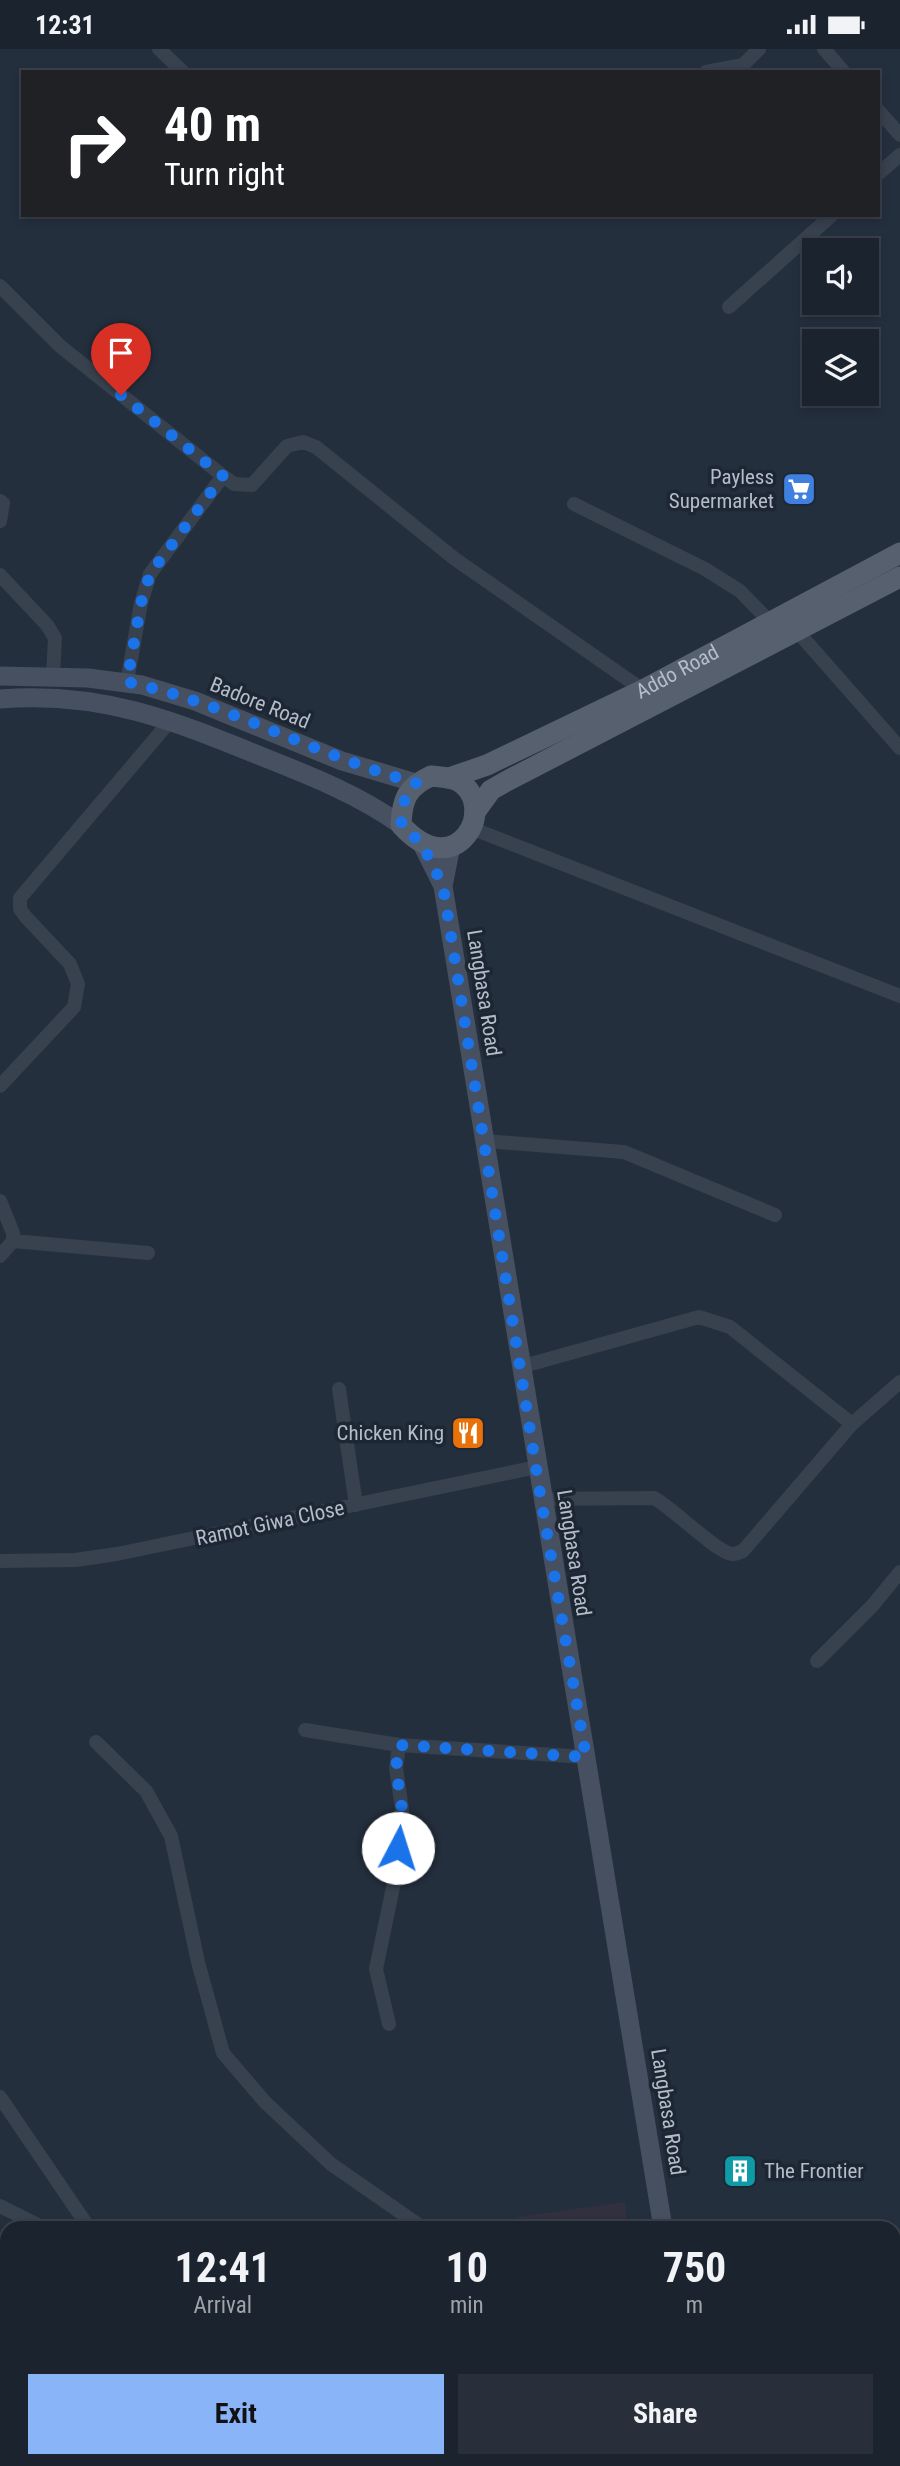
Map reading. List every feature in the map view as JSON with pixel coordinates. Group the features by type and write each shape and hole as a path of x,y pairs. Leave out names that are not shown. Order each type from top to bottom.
{"main road":[{"name":"Addo Road","path":"449,778 487,765 643,690 900,554"},
{"name":"Addo Road","path":"473,820 491,789 900,577"},
{"path":"431,776 449,778 464,786 470,794 473,820 463,839 452,846 436,848 422,844 401,825 405,797 416,783 431,776"}],"street":[{"path":"159,49 181,70"},
{"path":"717,70 743,65 759,49"},
{"path":"824,49 842,70"},
{"path":"880,112 900,135"},
{"path":"880,172 900,155"},
{"path":"729,307 830,217"},
{"path":"0,286 60,346 234,484 252,485 287,446 303,442 316,447 455,559 643,690"},
{"path":"127,682 141,603 150,574 223,476"},
{"path":"0,501 3,503 0,521"},
{"path":"574,505 705,569 740,591 769,622"},
{"path":"0,575 47,625 55,638 53,676"},
{"path":"797,631 900,748"},
{"name":"Badore Road","path":"0,676 53,676 127,682 195,701 342,761 416,783"},
{"path":"0,699 115,704 171,720 329,783 401,825"},
{"path":"0,1086 74,1006 78,984 70,964 20,909 20,898 171,720"},
{"path":"473,820 900,996"},
{"path":"422,844 443,886"},
{"path":"443,886 452,846"},
{"name":"Langbasa Road","path":"443,886 541,1499 662,2221"},
{"path":"485,1141 624,1151 775,1215"},
{"path":"0,1201 13,1233 13,1241 0,1256"},
{"path":"13,1241 148,1252"},
{"path":"520,1367 699,1317 730,1327 852,1424"},
{"path":"541,1499 654,1498 732,1554 743,1551 852,1424 900,1382"},
{"path":"340,1389 356,1505"},
{"name":"Ramot Giwa Close","path":"0,1561 75,1560 117,1554 537,1467"},
{"path":"817,1661 873,1605 900,1571"},
{"path":"306,1730 399,1745 586,1757"},
{"path":"96,1742 146,1791 170,1836 198,1962 223,2053 265,2102 331,2164 413,2221"},
{"path":"389,2024 376,1969 397,1868 402,1809 396,1768 399,1745"},
{"path":"0,2097 84,2221"},
{"path":"0,2206 30,2221"}],"shaded area":[{"path":"625,2202 627,2221 516,2221 517,2217"}],"place":[{"name":"Payless Supermarket","path":"799,489"},
{"name":"Chicken King","path":"468,1433"},
{"name":"The Frontier","path":"740,2171"}],"route":[{"path":"121,395 223,476 150,574 141,603 127,682 195,701 342,761 416,783 409,789 402,805 401,825 422,844 443,886 541,1499 586,1757 399,1745 396,1768 402,1809 398,1848"}]}
